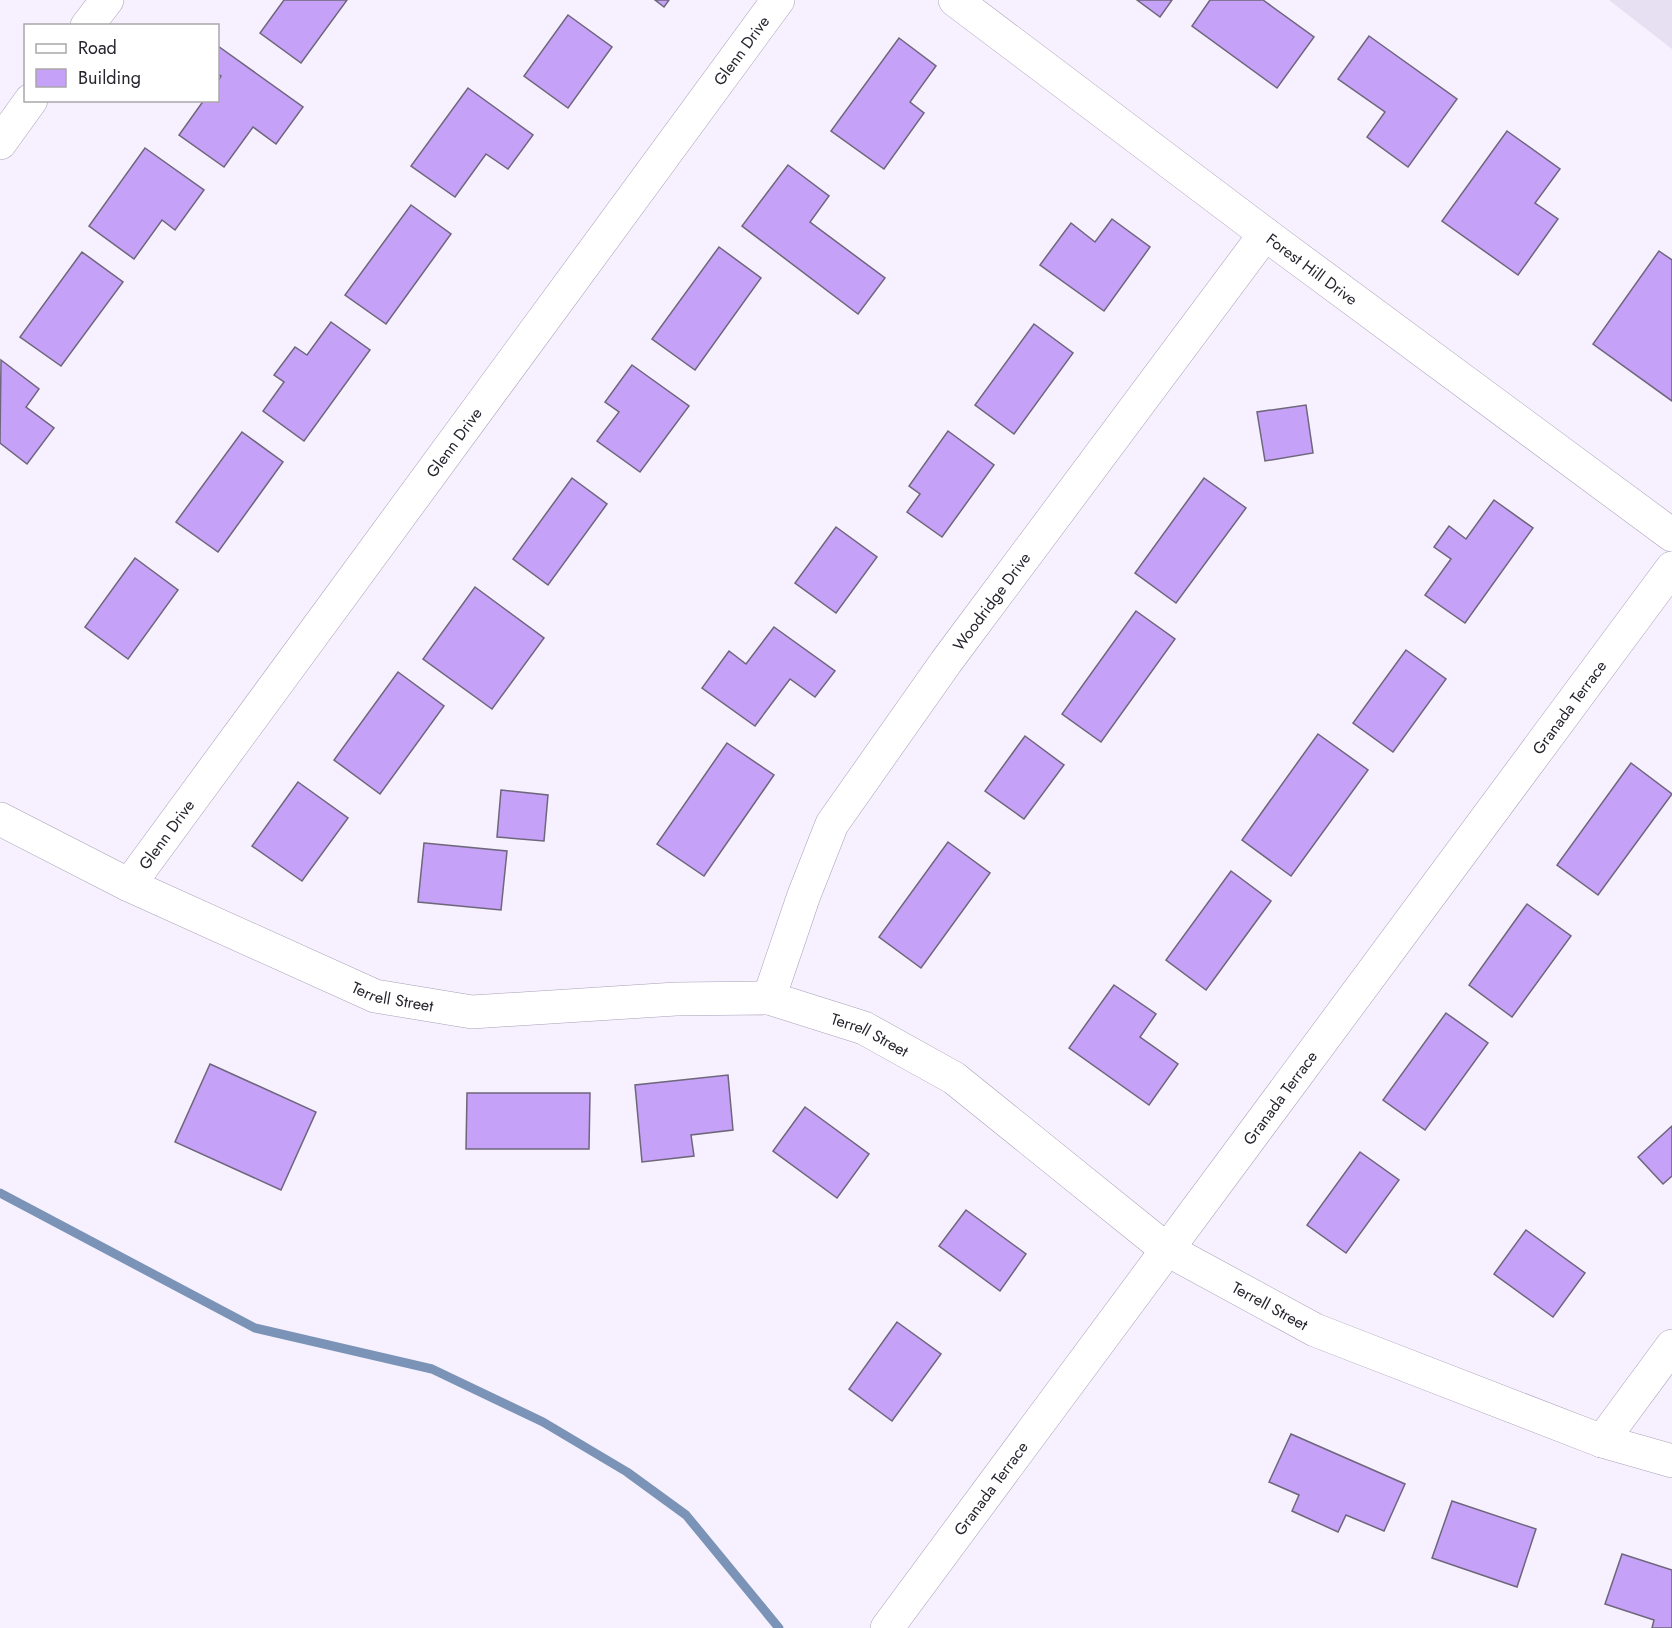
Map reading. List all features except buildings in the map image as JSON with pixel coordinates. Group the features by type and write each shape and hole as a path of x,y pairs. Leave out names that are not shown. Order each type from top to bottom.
{"street":[{"path":"89,24 107,0"},
{"name":"Glenn Drive","path":"129,885 778,0"},
{"name":"Forest Hill Drive","path":"955,0 1265,234 1672,535"},
{"path":"0,143 30,102"},
{"name":"Woodridge Drive","path":"769,998 804,895 832,824 946,662 1265,234"},
{"name":"Granada Terrace","path":"887,1628 1672,567"},
{"name":"Terrell Street","path":"0,819 129,885 375,996 472,1012 676,999 769,998 864,1028 954,1078 1166,1249 1315,1330 1602,1441 1672,1461"},
{"path":"1602,1441 1672,1346"}],"shaded area":[{"path":"1609,0 1672,0 1672,49"}],"waterway":[{"path":"0,1193 255,1328 432,1369 543,1422 627,1472 686,1515 779,1628"}]}
